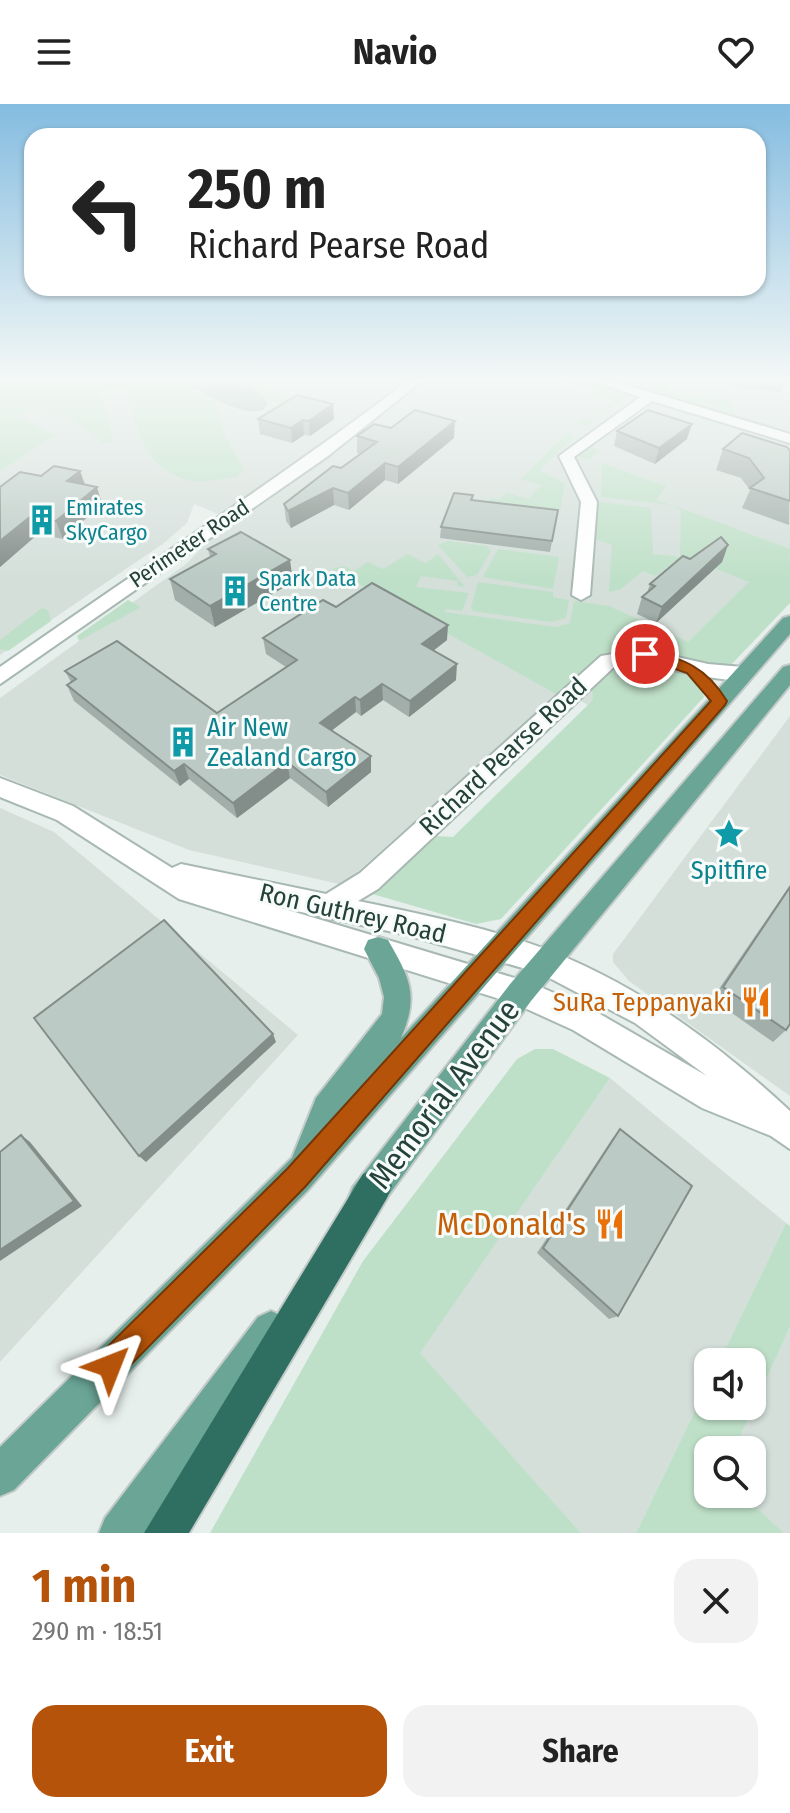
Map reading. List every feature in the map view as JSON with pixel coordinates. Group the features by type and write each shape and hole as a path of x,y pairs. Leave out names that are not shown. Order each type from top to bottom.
{"highway":[{"path":"165,1533 375,1186"}],"main road":[{"name":"Memorial Avenue","path":"0,1476 296,1178 790,622"},
{"name":"Memorial Avenue","path":"120,1533 521,992 790,672"},
{"path":"296,1178 330,1103 394,1023 399,991 396,974 378,949"}],"street":[{"name":"Perimeter Road","path":"0,677 181,548 331,447"},
{"path":"579,447 566,456 567,465 588,499 585,540 589,548 581,595"},
{"name":"Richard Pearse Road","path":"329,906 369,881 608,661 645,654 692,669 725,675 743,674"},
{"path":"692,669 707,683 719,701"},
{"name":"Ron Guthrey Road","path":"0,787 65,813 188,891 521,992 583,1020 713,1097 782,1127"},
{"name":"Ron Guthrey Road","path":"158,871 329,906 546,962 634,1006 681,1037 725,1071 782,1127"}],"shaded area":[{"path":"0,447 790,447 790,594 658,744 561,690 343,885 189,850 0,775 0,698 186,564 230,519 194,504 187,523 164,543 0,655"},
{"path":"790,716 790,1096 629,981 613,962 613,954"},
{"path":"0,808 54,832 298,1035 0,1362"},
{"path":"610,1078 786,1223 726,1348 694,1348 694,1413 636,1533 581,1533 419,1353"},
{"path":"790,1327 790,1533 784,1533 757,1508 766,1508 766,1436 740,1436 748,1420 766,1420 766,1380"}],"green space":[{"path":"0,447 37,447 0,471"},
{"path":"146,447 231,447 243,468 237,477 193,481 173,474"},
{"path":"553,447 564,447 539,470 565,484 560,510 488,501 491,498 499,500 507,493 529,499 541,485 521,479"},
{"path":"590,447 599,450 590,459 599,462 579,457"},
{"path":"602,463 666,486 656,500 672,505 601,497"},
{"path":"598,502 651,508 653,554 680,557 681,511 672,505 790,549 790,603 727,669 663,651 630,647 599,657 556,694 332,569 344,566 354,571 368,562 383,569 407,554 426,563 438,554 465,587 457,586 458,581 421,576 416,587 469,593 462,611 445,609 445,612 556,627 570,623 574,601 609,606 688,642 749,582 683,555 656,576 643,571 621,589 609,592 612,545 595,539"},
{"path":"448,541 487,546 491,551 477,575 467,577 438,545"},
{"path":"498,549 559,557 553,589 483,577"},
{"path":"478,582 553,592 553,597 569,600 566,618 551,622 473,611 471,607"},
{"path":"128,600 141,607 79,641 77,636"},
{"path":"42,608 48,610 51,621 8,651 0,649 0,640"},
{"path":"623,663 669,666 700,682 704,697 501,919 476,924 369,893 435,836 453,837 593,700 592,688"},
{"path":"535,1049 553,1049 610,1078 420,1353 581,1533 210,1533 363,1261 517,1059"},
{"path":"786,1223 790,1226 790,1327 766,1380 766,1348 726,1348"},
{"path":"694,1413 694,1420 748,1420 740,1436 694,1436 694,1508 757,1508 784,1533 636,1533"}],"building":[{"path":"371,447 423,447 398,467 385,463 348,493 333,488 288,511 284,504 333,466 341,468"},
{"path":"787,447 790,451 790,501 750,488 764,478 749,458 723,449"},
{"path":"54,466 80,471 67,481 97,487 56,521 31,516 0,541 0,487 20,472 41,476"},
{"path":"454,493 473,495 471,500 558,510 552,541 441,527"},
{"path":"241,532 290,560 210,606 170,579 216,554 208,549"},
{"path":"721,537 728,545 662,607 642,597 655,586 650,584 683,556 690,559"},
{"path":"372,583 448,625 422,644 457,664 410,701 382,684 360,700 355,697 320,723 371,756 326,792 287,762 233,803 184,764 174,771 67,685 76,679 65,671 117,641 217,713 297,660 263,638 323,600 336,607"},
{"path":"790,887 790,1024 786,1030 723,987"},
{"path":"164,920 273,1034 139,1156 34,1018"},
{"name":"McDonald's","path":"620,1129 692,1186 618,1316 543,1248"},
{"path":"21,1135 74,1201 0,1250 0,1152"}],"place":[{"name":"Emirates SkyCargo","path":"42,520"},
{"name":"Spark Data Centre","path":"235,591"},
{"name":"Air New Zealand Cargo","path":"183,742"},
{"name":"Spitfire","path":"729,834"},
{"name":"SuRa Teppanyaki","path":"756,1002"},
{"name":"McDonald's","path":"610,1224"}],"route":[{"path":"110,1366 296,1178 719,701 707,683 692,669 672,660 645,654"}]}
